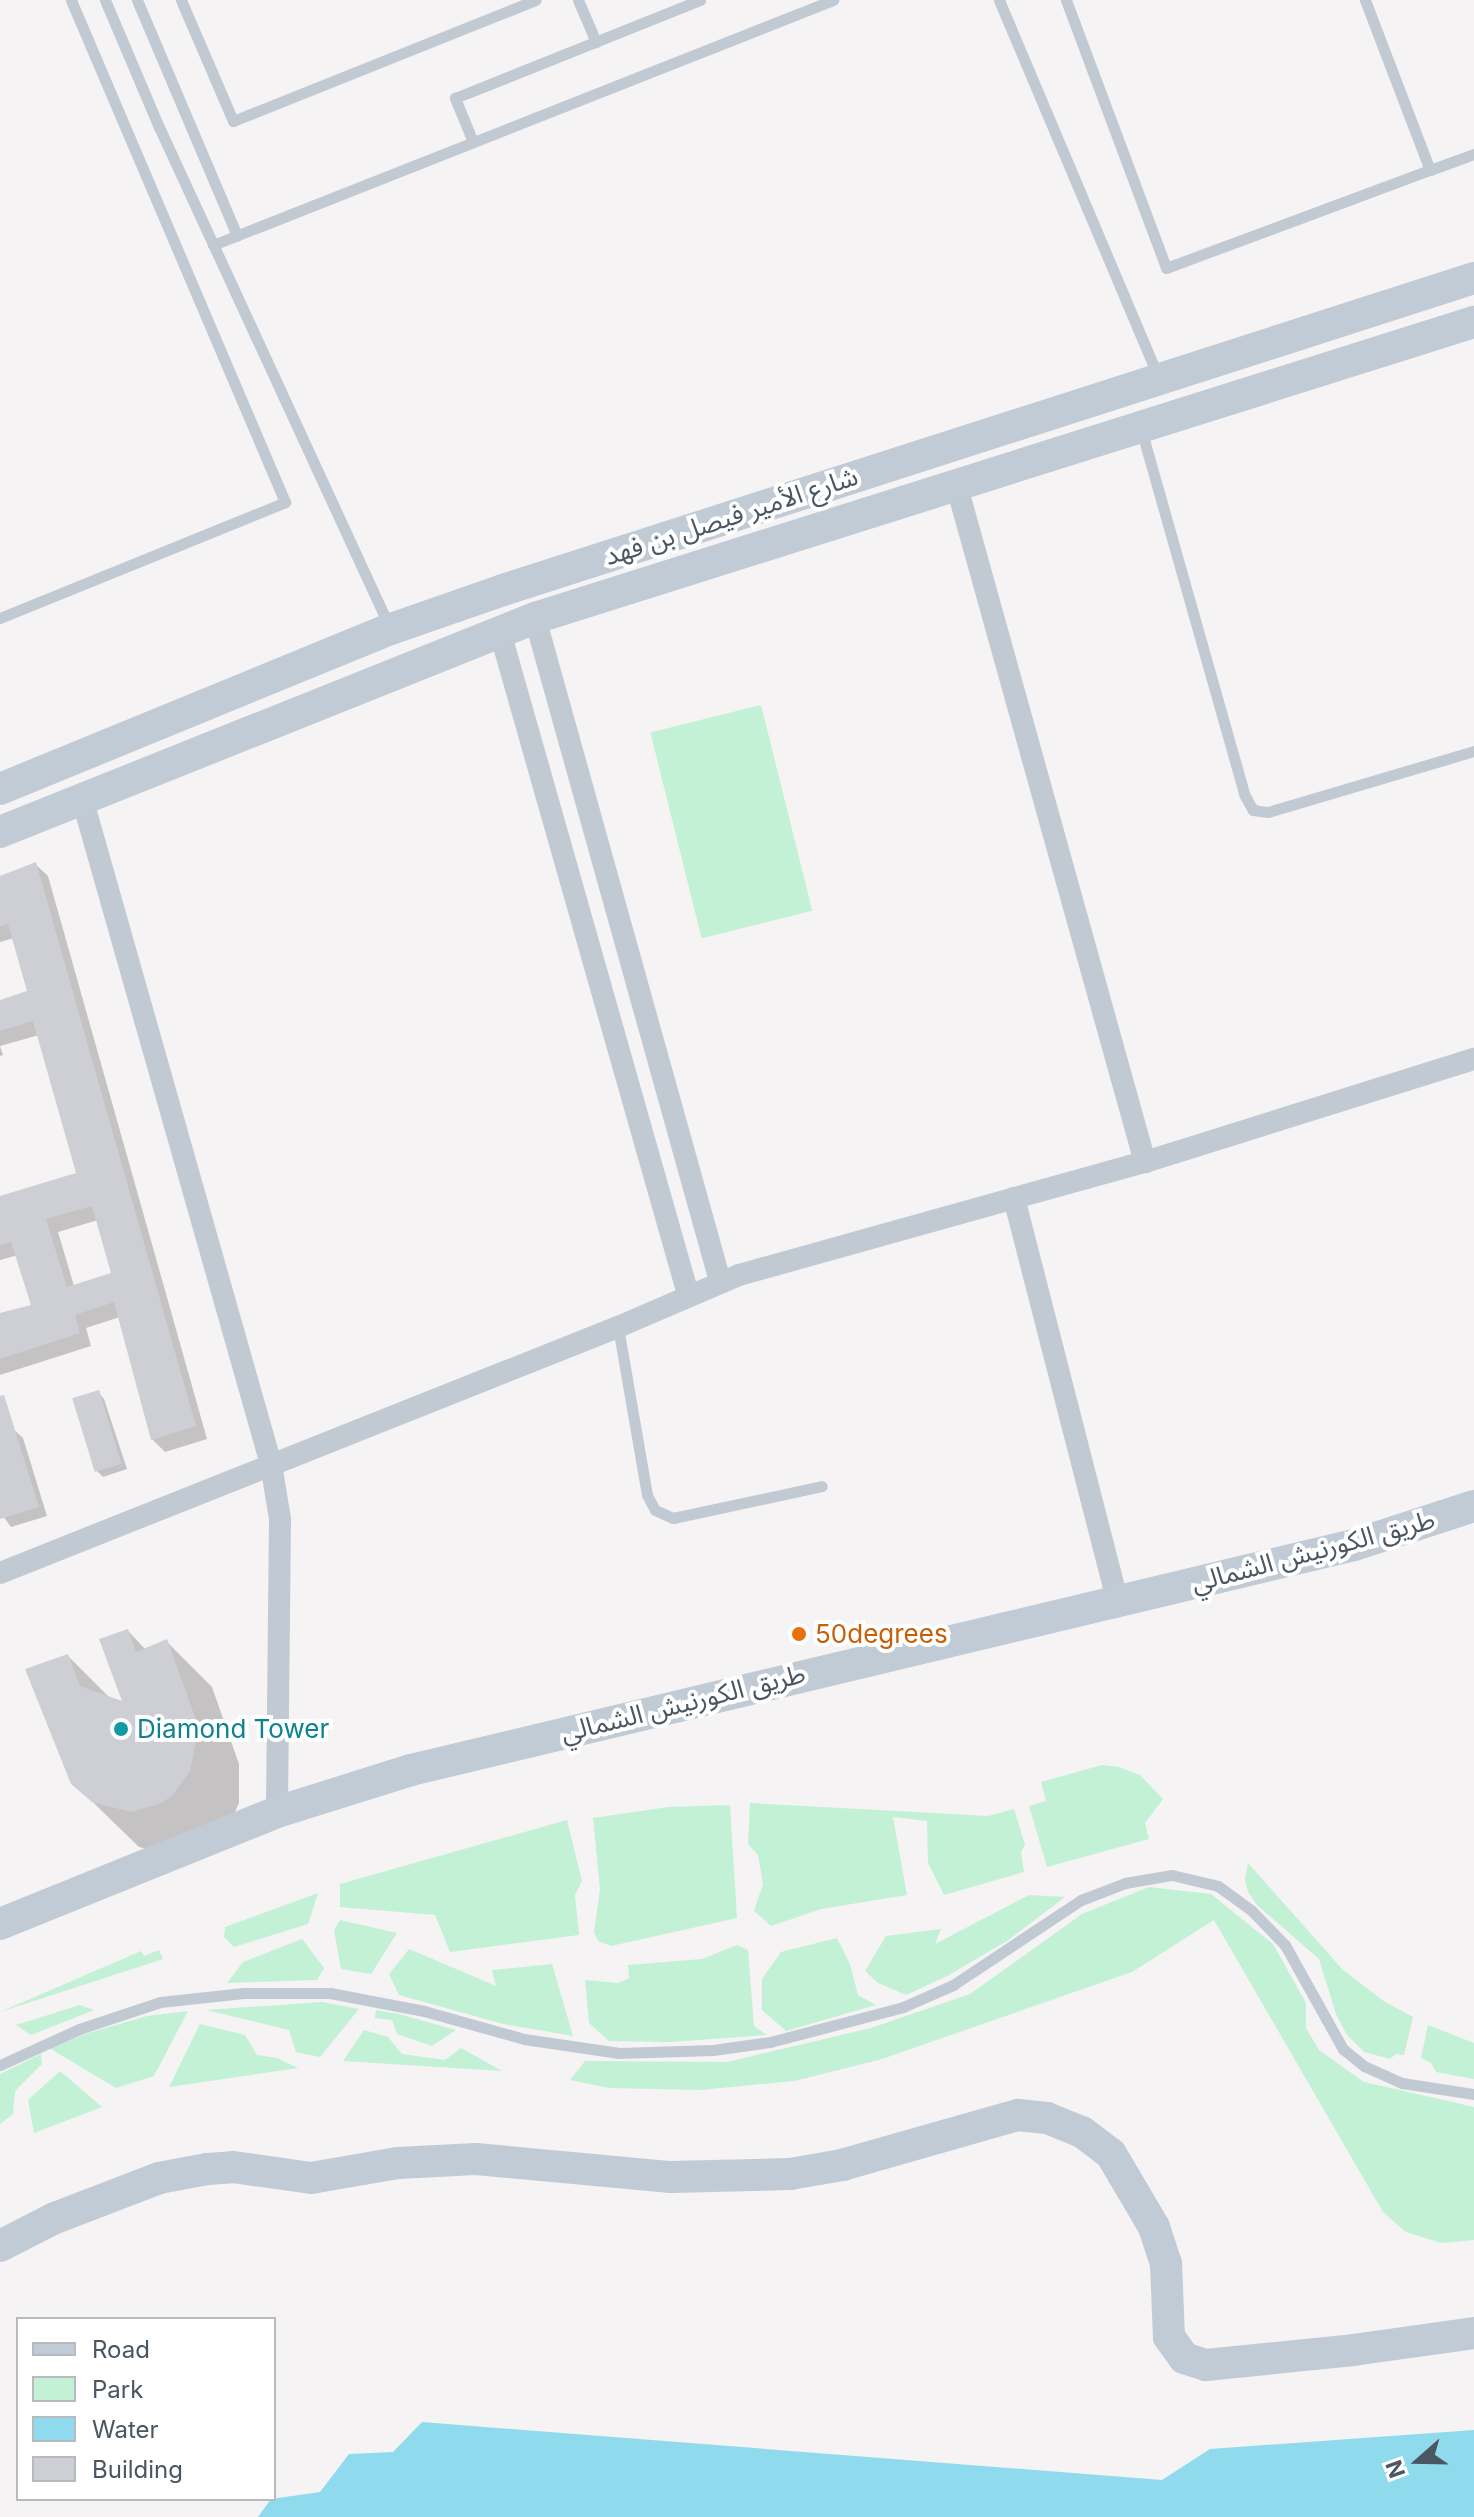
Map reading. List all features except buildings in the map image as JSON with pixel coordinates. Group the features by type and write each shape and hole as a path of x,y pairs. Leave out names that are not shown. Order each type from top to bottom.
{"main road":[{"name":"شارع الأمير فيصل بن فهد","path":"0,789 391,629 1158,377 1474,278"},
{"name":"شارع الأمير فيصل بن فهد","path":"0,832 535,618 1474,322"},
{"path":"1309,330 1320,371"},
{"name":"طريق الكورنيش الشمالي","path":"0,1924 277,1812 411,1770 1354,1545 1474,1506"},
{"path":"0,2246 55,2218 159,2178 207,2169 233,2167 311,2178 398,2163 476,2159 671,2177 790,2174 842,2165 1018,2115 1047,2118 1082,2132 1111,2154 1154,2227 1166,2263 1169,2337 1184,2358 1206,2365 1353,2350 1474,2333"}],"street":[{"path":"957,487 1145,1162"},
{"path":"535,618 720,1281"},
{"path":"500,632 688,1294"},
{"path":"82,798 271,1464 280,1519 277,1812"},
{"path":"0,1573 618,1327 720,1281 775,1262 1145,1162 1474,1059"},
{"path":"1014,1198 1117,1600"}],"lane":[{"path":"0,618 285,502 71,0"},
{"path":"105,0 213,245 391,629"},
{"path":"137,0 237,236"},
{"path":"181,0 233,121 536,0"},
{"path":"578,0 596,42"},
{"path":"473,142 455,98 700,0"},
{"path":"999,0 1158,377"},
{"path":"1066,0 1166,268 1474,154"},
{"path":"1365,0 1430,170"},
{"path":"213,245 827,1"},
{"path":"1141,428 1244,794 1253,810 1268,812 1474,751"},
{"path":"618,1327 647,1495 655,1510 673,1518 822,1486"},
{"path":"0,2065 79,2029 160,2002 244,1993 330,1993 424,2011 524,2039 619,2053 713,2050 770,2042 812,2034 903,2007 953,1985 1081,1900 1125,1883 1172,1875 1218,1886 1251,1910 1285,1945 1343,2049 1364,2066 1402,2083 1474,2094"}],"green space":[{"path":"761,705 812,911 702,938 650,733"},
{"path":"1102,1765 1140,1775 1163,1799 1145,1823 1149,1839 1047,1867 1029,1806 1046,1801 1041,1782"},
{"path":"750,1803 988,1816 1014,1809 1025,1845 1021,1852 1024,1872 944,1895 928,1863 927,1821 893,1817 907,1895 821,1909 771,1926 754,1911 763,1884 758,1855 748,1844"},
{"path":"730,1805 737,1918 611,1946 598,1941 594,1932 600,1889 593,1818 668,1807"},
{"path":"567,1820 582,1881 575,1895 579,1935 450,1952 435,1915 340,1907 340,1884"},
{"path":"1248,1863 1343,1970 1385,2002 1413,2017 1404,2055 1396,2054 1390,2059 1364,2052 1347,2035 1336,2014 1319,1959 1257,1905 1248,1892 1245,1879"},
{"path":"1149,1887 1211,1894 1273,1944 1306,2003 1306,2028 1319,2050 1364,2082 1474,2107 1474,2240 1441,2243 1406,2232 1383,2212 1214,1920 1132,1972 882,2059 794,2081 700,2090 609,2088 570,2080 585,2061 727,2062 871,2028 970,1994 1082,1914"},
{"path":"318,1893 308,1924 234,1947 224,1937 225,1927"},
{"path":"1029,1895 1065,1897 1007,1941 947,1976 906,1995 878,1983 865,1971 886,1936 941,1929 935,1944"},
{"path":"340,1920 397,1933 371,1974 341,1969 334,1930"},
{"path":"837,1938 850,1964 858,1995 876,2005 786,2031 762,2010 762,1979 781,1952"},
{"path":"302,1939 324,1968 317,1980 227,1983 243,1962"},
{"path":"737,1945 748,1950 754,2026 767,2035 670,2042 609,2041 589,2023 585,1980 618,1983 629,1978 628,1965 702,1959"},
{"path":"409,1949 496,1986 492,1970 552,1964 573,2036 503,2024 399,1995 389,1974"},
{"path":"159,1950 163,1959 0,2012 141,1951 144,1956"},
{"path":"322,2002 359,2009 320,2057 296,2052 289,2030 206,2010"},
{"path":"80,2005 94,2010 31,2035 16,2025"},
{"path":"376,2010 456,2030 432,2046 397,2034 392,2020 375,2018"},
{"path":"188,2011 154,2076 116,2088 49,2048 147,2016"},
{"path":"200,2024 245,2035 257,2055 277,2058 298,2068 169,2087"},
{"path":"1428,2025 1474,2043 1474,2079 1436,2072 1431,2063 1421,2058"},
{"path":"364,2030 388,2037 402,2054 445,2060 461,2048 502,2071 343,2061"},
{"path":"41,2054 42,2064 15,2091 13,2114 0,2124 0,2074"},
{"path":"60,2071 102,2107 34,2133 28,2100"}],"water":[{"path":"422,2422 1162,2480 1210,2449 1474,2430 1474,2517 258,2517 270,2501 276,2501 276,2498 320,2492 349,2454 393,2452"}],"place":[{"name":"50degrees","path":"799,1634"},
{"name":"Diamond Tower","path":"121,1729"}]}
